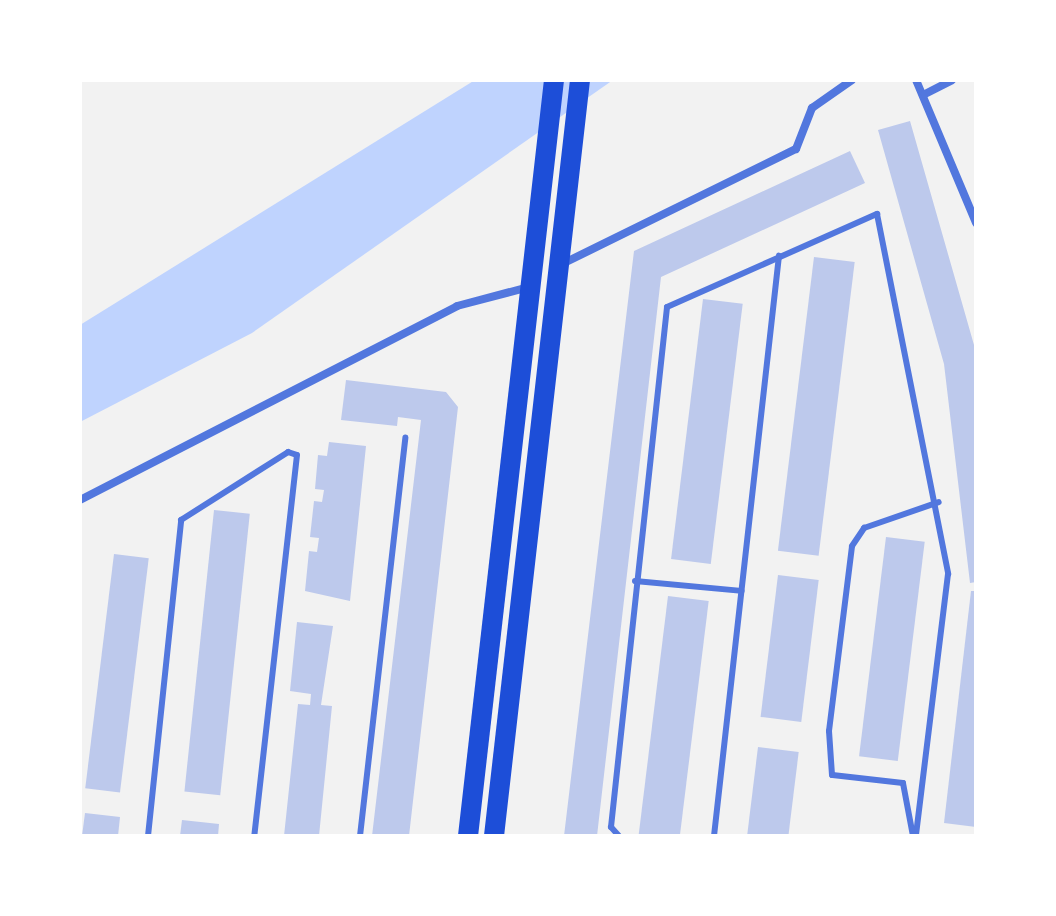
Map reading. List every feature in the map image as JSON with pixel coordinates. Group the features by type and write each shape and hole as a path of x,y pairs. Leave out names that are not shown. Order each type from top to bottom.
{"main road":[{"path":"468,836 554,80"},
{"path":"494,836 580,80"}],"street":[{"path":"560,259 796,149 812,108 852,80"},
{"path":"916,80 925,94 976,223"},
{"path":"925,94 952,80"},
{"path":"80,500 457,306 531,286"}],"lane":[{"path":"619,836 611,827 635,581 667,307 877,214 939,502 947,611 914,836"},
{"path":"714,836 779,256"},
{"path":"360,836 405,438"},
{"path":"148,836 181,520 288,452 297,455 254,836"},
{"path":"914,836 903,783 832,775 829,731 852,546 864,528 939,502"},
{"path":"635,581 742,591"}],"water":[{"path":"475,80 613,80 252,333 80,422 80,325"}],"building":[{"path":"910,121 976,352 976,582 970,583 944,364 878,130"},
{"path":"850,151 865,183 661,277 597,836 564,836 634,251"},
{"path":"814,257 855,262 819,556 778,551"},
{"path":"703,299 743,304 711,564 671,559"},
{"path":"346,380 446,392 458,407 409,836 372,836 421,420 398,417 397,426 341,420"},
{"path":"329,442 366,446 350,601 305,591 309,551 317,552 319,538 310,537 314,501 322,502 324,490 315,489 318,455 327,456"},
{"path":"214,510 250,514 220,795 184,791"},
{"path":"886,537 925,542 898,761 859,756"},
{"path":"114,554 149,558 120,793 85,788"},
{"path":"778,575 819,580 801,722 761,717"},
{"path":"971,591 976,591 976,827 944,823"},
{"path":"668,596 709,601 680,836 639,836"},
{"path":"297,622 333,626 321,705 332,706 319,836 284,836 298,704 310,705 311,694 290,691"},
{"path":"758,747 799,752 788,836 747,836"},
{"path":"85,813 120,817 118,836 82,836"},
{"path":"182,820 219,824 218,836 180,836"}]}
